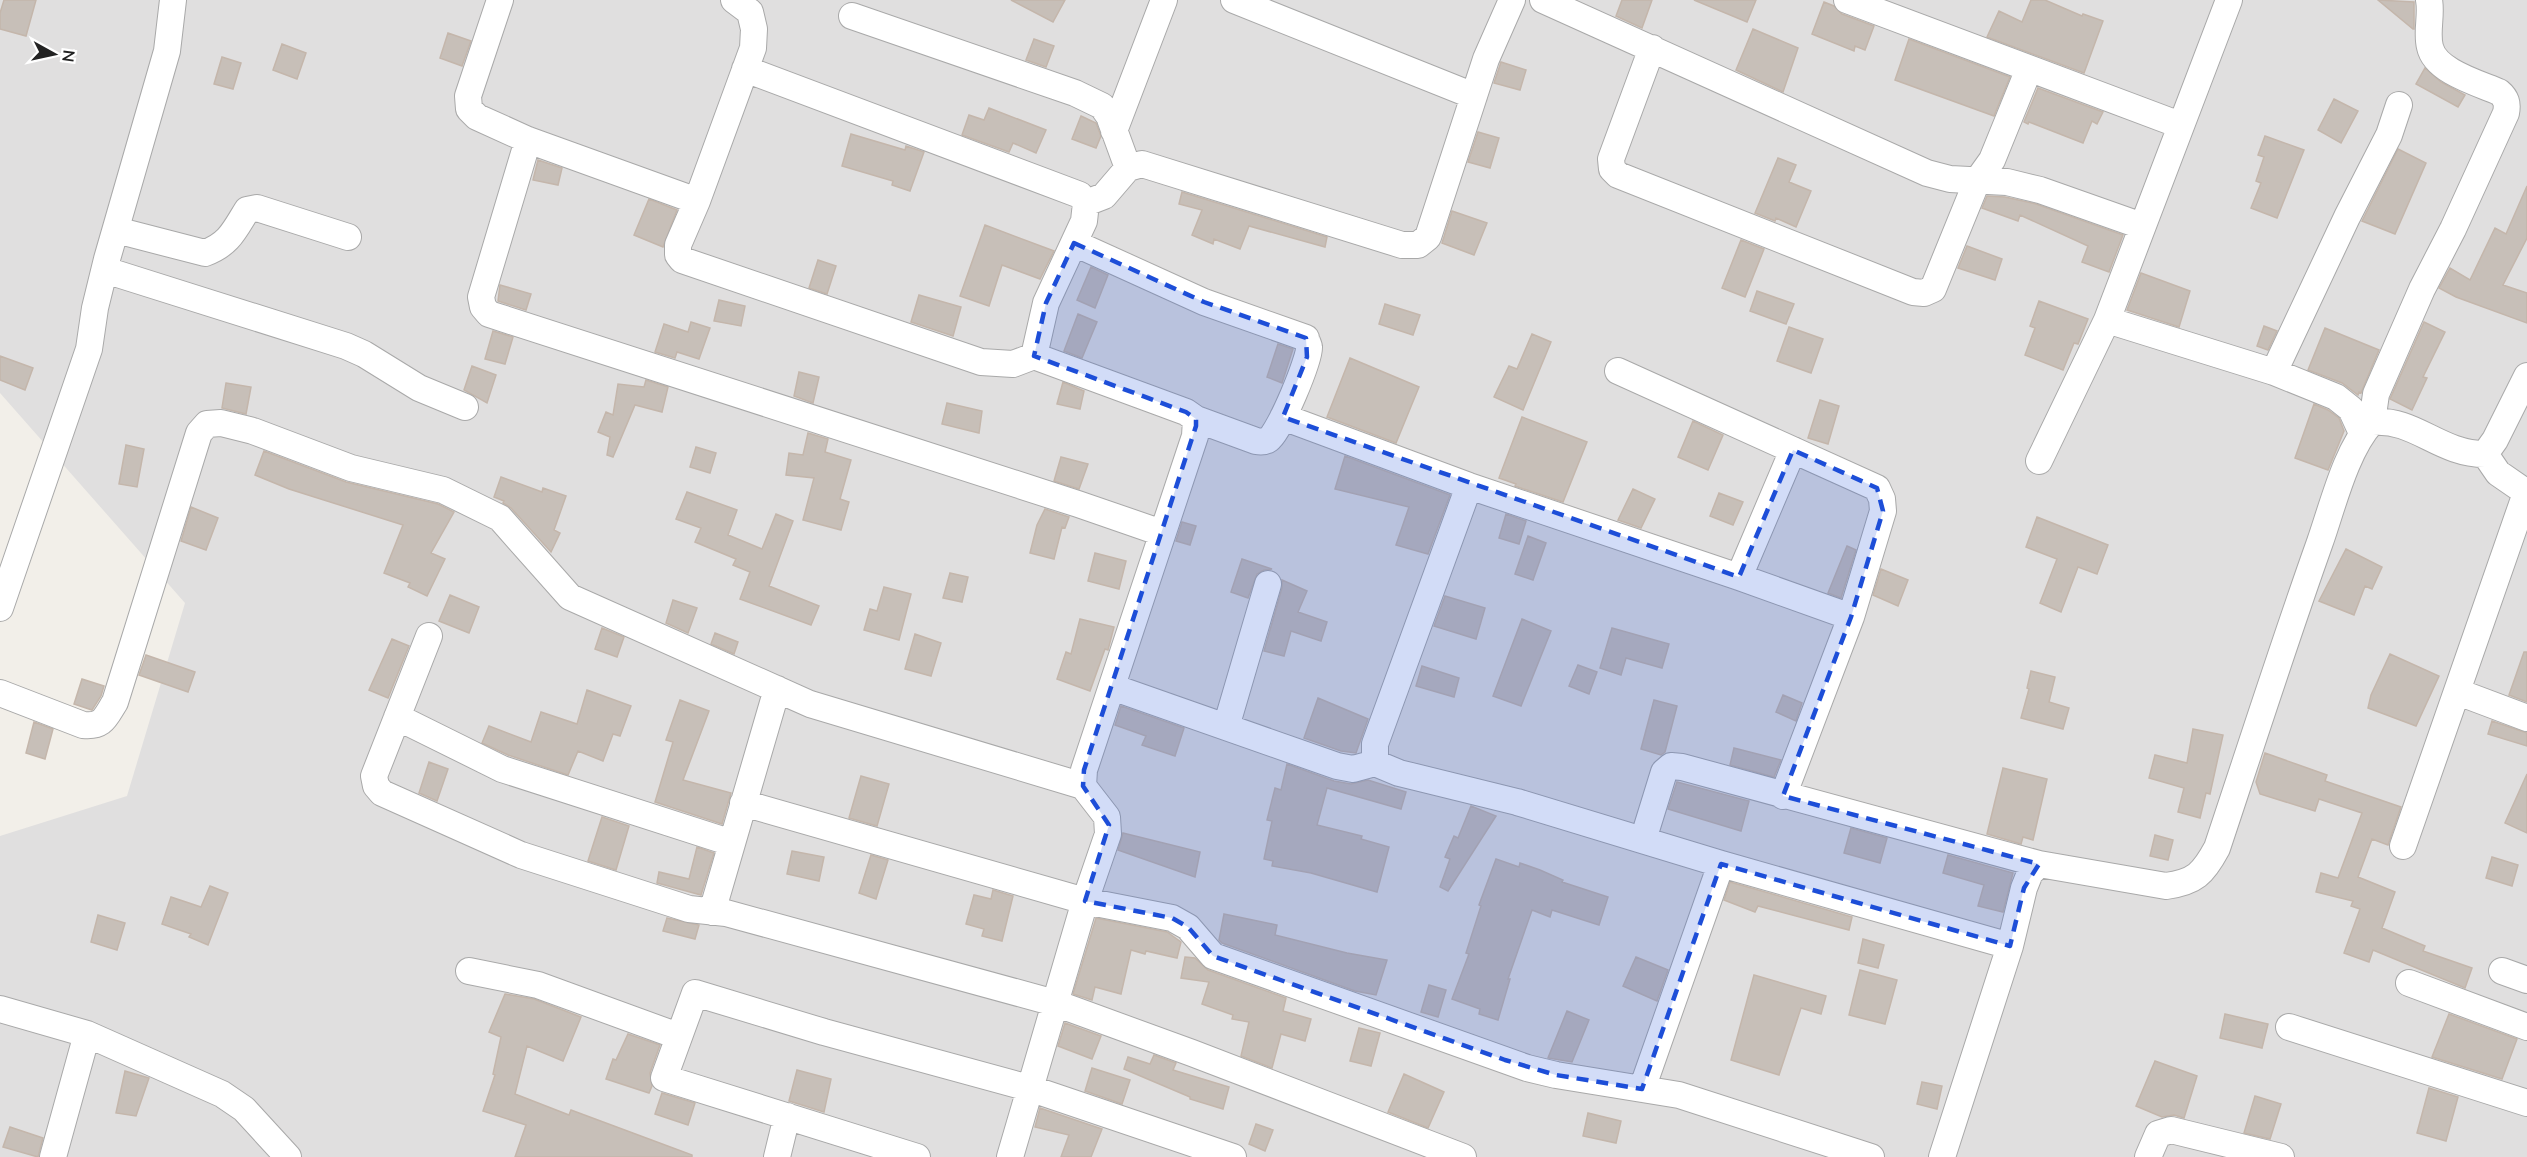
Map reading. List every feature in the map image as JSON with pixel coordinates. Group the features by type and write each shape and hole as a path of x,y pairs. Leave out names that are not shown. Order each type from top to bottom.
{"street":[{"path":"0,608 89,349 95,308 166,51 173,0"},
{"path":"500,0 468,96 470,109 477,117 528,140 697,201"},
{"path":"734,0 750,12 754,29 753,48 697,201 678,245 678,255 688,263 981,362 1013,364 1034,356 1186,412 1196,419 1264,442 1272,438 1307,357 1309,346 1306,339 1204,302 1074,243"},
{"path":"1114,131 1164,0"},
{"path":"1234,0 1474,96"},
{"path":"1086,203 1104,196 1128,168 1142,164 1402,245 1418,245 1428,237 1474,96 1499,27 1512,0"},
{"path":"1543,0 1927,172 1950,179 2007,182 2029,187 2142,226"},
{"path":"1847,0 2180,125"},
{"path":"2039,461 2107,320 2229,0"},
{"path":"1643,840 1664,772 1671,766 1953,839 2039,864 2166,886 2184,883 2198,876 2208,865 2217,848 2277,664 2347,467 2367,427 2376,394 2422,289 2453,229 2508,106 2505,98 2499,92 2443,67 2435,59 2429,47 2431,13 2429,0"},
{"path":"852,16 1075,93 1102,106 1109,116 1128,168"},
{"path":"1652,48 1611,159 1612,169 1618,176 1913,292 1924,293 1934,289 1977,181 1992,160 2029,69"},
{"path":"745,69 1080,195 1086,203 1084,221 1046,303 1034,356"},
{"path":"2274,372 2347,217 2389,135 2399,105"},
{"path":"528,140 481,297 483,307 489,314 1162,533"},
{"path":"116,230 205,253 218,248 228,240 247,210 257,208 348,237"},
{"path":"105,270 346,346 364,354 419,388 465,407"},
{"path":"2107,320 2274,372 2336,397 2351,409 2367,427"},
{"path":"1618,371 1877,488 1882,500 1882,512 1851,617 1783,796"},
{"path":"2484,454 2495,440 2527,376"},
{"path":"1283,417 1469,486 1739,576 1851,617"},
{"path":"1083,786 1084,770 1195,436 1196,419"},
{"path":"2367,427 2387,420 2403,425 2454,451 2484,454"},
{"path":"0,693 83,725 94,726 104,721 115,702 199,433 207,424 221,423 253,431 351,468 443,490 474,504 500,518 570,597 810,704 1083,786 1103,809 1109,825 1106,846 1085,901 1010,1157"},
{"path":"1739,576 1793,450"},
{"path":"2403,846 2527,493 2498,473 2484,454"},
{"path":"1375,763 1375,744 1469,486"},
{"path":"1226,727 1268,584"},
{"path":"429,636 374,776 376,786 382,793 521,855 689,909 726,913 1055,1004 1192,1053 1463,1157"},
{"path":"1112,687 1337,766 1353,769 1375,763 1399,773 1517,802 1721,864 2010,946"},
{"path":"712,912 777,689"},
{"path":"2458,692 2527,718"},
{"path":"397,717 502,769 732,843"},
{"path":"743,803 1085,901 1172,918 1188,927 1213,956 1505,1060 1556,1075 1679,1095 1871,1157"},
{"path":"1642,1089 1721,864"},
{"path":"1942,1157 2010,946 2024,888 2030,873 2039,864"},
{"path":"469,971 538,985 678,1036"},
{"path":"2502,971 2527,980"},
{"path":"2409,983 2527,1027"},
{"path":"917,1157 664,1078 695,993 824,1032 1029,1088 1233,1157"},
{"path":"0,1009 87,1034 222,1094 244,1109 288,1157"},
{"path":"2289,1027 2527,1103"},
{"path":"53,1157 87,1034"},
{"path":"777,1157 787,1116"},
{"path":"2148,1157 2158,1134 2171,1131 2281,1157"}],"highlighted area":[{"path":"1074,243 1204,302 1306,338 1307,357 1283,417 1739,577 1793,450 1877,488 1883,511 1851,617 1783,796 2039,864 2024,888 2010,946 1721,864 1642,1089 1556,1075 1505,1060 1213,956 1188,927 1172,918 1085,901 1109,825 1083,786 1084,770 1196,426 1196,419 1186,412 1034,356 1046,303"}],"shaded area":[{"path":"0,0 2527,0 2527,1157 0,1157 0,836 127,796 185,603 0,393"}],"building":[{"path":"4,0 36,0 26,36 0,29 0,13"},
{"path":"1011,0 1065,0 1053,22"},
{"path":"1622,0 1652,0 1642,28 1616,16"},
{"path":"1694,0 1756,0 1747,22"},
{"path":"2031,0 2045,0 2082,16 2083,14 2103,21 2084,73 1987,37 1999,11 2022,22"},
{"path":"2378,0 2414,2 2414,29 2413,29"},
{"path":"1824,2 1834,6 1842,14 1874,26 1865,50 1855,46 1854,51 1812,34"},
{"path":"1753,29 1798,48 1783,92 1736,70"},
{"path":"448,33 471,41 462,66 440,58"},
{"path":"1034,39 1054,46 1046,67 1026,60"},
{"path":"1909,39 2010,77 1994,116 1895,80"},
{"path":"282,44 306,53 297,79 273,70"},
{"path":"222,57 241,63 233,89 214,84"},
{"path":"1501,62 1526,70 1520,90 1494,83"},
{"path":"2425,68 2441,82 2465,95 2458,107 2416,84"},
{"path":"2038,88 2103,112 2097,124 2092,121 2083,143 2024,122"},
{"path":"2334,99 2358,111 2341,143 2318,130"},
{"path":"989,108 1046,130 1036,153 1013,143 1009,152 962,135 969,115 984,120"},
{"path":"1081,116 1096,123 1101,136 1096,148 1072,139"},
{"path":"1478,132 1499,138 1490,168 1468,162"},
{"path":"851,134 905,150 906,146 924,152 910,191 892,185 893,181 842,166"},
{"path":"2265,136 2304,150 2277,218 2251,208 2261,183 2256,181 2264,157 2258,155"},
{"path":"2398,149 2426,163 2395,234 2362,221"},
{"path":"1778,158 1796,165 1789,182 1811,191 1796,227 1776,218 1775,221 1755,213"},
{"path":"538,160 562,168 558,185 533,180"},
{"path":"2527,186 2527,238 2503,285 2527,293 2527,323 2456,297 2439,288 2450,268 2470,280 2495,228 2506,234"},
{"path":"1182,192 1327,237 1325,247 1249,226 1240,249 1214,239 1213,244 1192,235 1202,210 1179,204"},
{"path":"1987,196 2005,197 2036,204 2123,235 2109,272 2082,262 2088,246 2020,215 2018,221 1982,208"},
{"path":"649,199 677,210 663,247 634,235"},
{"path":"1452,211 1487,223 1474,255 1442,243"},
{"path":"985,225 1054,251 1040,279 1002,265 989,306 960,296"},
{"path":"1741,240 1764,249 1745,297 1722,288"},
{"path":"1967,246 2002,259 1995,280 1958,268"},
{"path":"818,260 836,266 827,294 809,288"},
{"path":"1091,267 1108,275 1095,308 1077,300"},
{"path":"2141,273 2190,291 2179,327 2127,310"},
{"path":"500,285 531,294 526,310 498,301"},
{"path":"1757,291 1794,304 1786,324 1750,311"},
{"path":"919,295 961,307 953,336 911,322"},
{"path":"719,300 745,306 741,326 714,321"},
{"path":"2039,301 2088,319 2078,344 2074,343 2063,370 2025,355 2035,328 2030,326"},
{"path":"1385,304 1420,315 1413,335 1379,324"},
{"path":"1078,314 1097,322 1082,358 1064,351"},
{"path":"691,322 710,328 699,359 677,352 675,358 655,352 664,324 688,332"},
{"path":"2424,322 2445,332 2423,377 2427,378 2412,410 2390,399"},
{"path":"2264,326 2277,331 2268,350 2257,346"},
{"path":"1789,327 1823,339 1811,373 1777,361"},
{"path":"2325,328 2379,350 2361,393 2359,392 2358,395 2342,383 2308,370"},
{"path":"493,331 513,337 505,364 485,359"},
{"path":"1532,334 1551,342 1523,410 1494,397 1509,366 1517,369"},
{"path":"1278,344 1293,349 1282,383 1267,377"},
{"path":"0,356 33,368 25,390 0,380"},
{"path":"1350,358 1419,387 1396,443 1327,417"},
{"path":"472,366 496,375 487,403 464,390"},
{"path":"799,372 819,377 813,403 794,396"},
{"path":"646,380 668,387 662,412 635,405 613,457 607,455 610,437 598,432 606,412 613,415 618,384 644,387"},
{"path":"1063,382 1084,391 1080,409 1057,404"},
{"path":"226,383 251,387 246,414 222,408"},
{"path":"1820,400 1839,406 1828,444 1808,438"},
{"path":"947,403 982,411 979,433 942,424"},
{"path":"2314,404 2339,418 2344,431 2328,470 2295,458"},
{"path":"1522,417 1587,442 1563,502 1515,486 1516,484 1499,478"},
{"path":"1693,421 1723,435 1708,470 1678,457"},
{"path":"808,433 828,439 825,452 851,460 840,499 849,502 841,530 803,520 814,478 786,475 789,453 803,455"},
{"path":"126,445 144,449 137,487 119,484"},
{"path":"696,447 716,453 710,473 690,467"},
{"path":"264,451 346,482 438,504 454,512 431,553 445,559 427,596 408,587 410,583 384,573 403,525 289,489 255,475"},
{"path":"1345,456 1450,495 1428,554 1396,545 1409,507 1335,489"},
{"path":"1061,457 1088,464 1079,489 1054,481"},
{"path":"501,477 542,492 543,488 566,496 554,530 560,533 551,552 511,508 503,503 504,501 494,497"},
{"path":"1633,489 1655,499 1641,528 1618,520"},
{"path":"687,492 737,510 728,535 762,549 776,514 793,521 769,586 819,606 811,625 740,599 750,572 733,565 736,559 695,542 701,528 676,519"},
{"path":"1719,493 1743,502 1733,525 1710,516"},
{"path":"191,507 218,518 206,550 181,541"},
{"path":"1045,509 1069,517 1065,528 1062,527 1054,559 1030,553 1037,525"},
{"path":"1506,514 1526,521 1519,544 1499,538"},
{"path":"2037,517 2108,545 2097,574 2078,567 2061,612 2040,603 2057,559 2026,547"},
{"path":"1182,522 1196,526 1190,545 1176,541"},
{"path":"1528,536 1546,543 1533,580 1515,574"},
{"path":"1847,546 1856,550 1841,598 1828,593"},
{"path":"2346,549 2382,567 2372,589 2365,586 2354,615 2319,601"},
{"path":"1095,553 1126,561 1119,589 1088,581"},
{"path":"1242,559 1272,569 1257,574 1248,598 1231,592"},
{"path":"1881,569 1908,580 1898,606 1873,595"},
{"path":"950,573 968,577 962,602 943,598"},
{"path":"1282,580 1307,591 1298,612 1327,622 1321,641 1291,631 1284,656 1264,651 1282,588"},
{"path":"884,587 911,594 899,640 864,630 870,609 877,611"},
{"path":"450,595 479,607 469,633 439,621"},
{"path":"1445,596 1485,608 1476,639 1434,626"},
{"path":"673,600 697,608 688,633 666,623"},
{"path":"1080,619 1114,627 1108,650 1105,649 1090,691 1057,679 1066,652 1071,654"},
{"path":"1522,619 1551,631 1521,706 1493,696"},
{"path":"602,628 624,637 617,657 595,649"},
{"path":"1612,628 1669,644 1662,668 1626,658 1621,675 1600,668"},
{"path":"715,633 738,642 734,654 711,644"},
{"path":"915,634 941,643 931,676 905,669"},
{"path":"392,639 409,646 388,698 369,690"},
{"path":"2524,652 2527,652 2527,702 2509,695"},
{"path":"2390,654 2439,676 2416,726 2368,708 2371,695"},
{"path":"146,655 195,672 188,692 139,675"},
{"path":"1578,665 1597,672 1589,694 1569,686"},
{"path":"1422,666 1459,678 1454,697 1416,686"},
{"path":"2031,671 2055,677 2049,702 2069,708 2063,729 2021,718"},
{"path":"82,679 104,686 92,710 74,704"},
{"path":"587,690 631,706 620,736 613,734 603,761 578,751 568,775 508,755 482,743 489,726 531,742 541,712 577,724"},
{"path":"1783,695 1802,703 1796,721 1776,712"},
{"path":"1318,698 1368,719 1356,753 1341,751 1304,738"},
{"path":"680,700 709,711 683,780 731,793 722,824 655,802 673,742 666,740"},
{"path":"1654,700 1677,706 1665,752 1661,755 1641,749"},
{"path":"1121,706 1184,728 1175,756 1142,745 1146,736 1115,725"},
{"path":"2492,721 2527,733 2527,746 2488,734"},
{"path":"34,722 53,729 45,759 26,753"},
{"path":"2193,729 2223,735 2210,794 2206,793 2200,818 2178,812 2184,788 2149,778 2155,755 2187,763"},
{"path":"1734,748 1781,760 1774,777 1730,765"},
{"path":"2265,753 2327,775 2325,781 2401,807 2388,845 2372,839 2358,877 2395,892 2382,928 2425,946 2423,951 2472,968 2465,988 2373,950 2369,962 2344,953 2360,909 2351,906 2353,901 2316,892 2321,873 2338,878 2362,813 2319,799 2315,811 2260,794 2256,782"},
{"path":"429,762 448,769 437,801 419,793"},
{"path":"1287,764 1334,781 1351,784 1368,780 1406,792 1401,809 1327,788 1317,825 1362,836 1361,839 1389,847 1377,892 1311,873 1272,866 1273,861 1264,859 1272,821 1267,820 1275,788 1281,790"},
{"path":"2003,768 2047,779 2033,840 2023,837 2021,844 1987,834"},
{"path":"2527,774 2527,833 2505,823"},
{"path":"861,776 889,784 877,826 849,818"},
{"path":"1677,782 1749,801 1741,831 1668,809"},
{"path":"1471,806 1496,816 1448,891 1440,887 1450,859 1445,857 1454,836 1458,838"},
{"path":"602,817 629,826 616,870 588,861"},
{"path":"1851,828 1887,838 1880,863 1844,853"},
{"path":"1123,833 1200,852 1195,877 1118,850"},
{"path":"2155,835 2173,840 2168,860 2150,856"},
{"path":"697,847 714,853 701,895 657,883 659,872 689,879"},
{"path":"792,851 824,857 819,881 787,874"},
{"path":"871,855 888,860 876,899 859,893"},
{"path":"1948,855 2013,873 2003,912 1978,906 1984,885 1943,873"},
{"path":"2492,857 2518,865 2512,886 2486,878"},
{"path":"1496,859 1519,867 1520,863 1563,880 1562,882 1608,897 1599,925 1552,910 1550,917 1532,910 1508,979 1510,979 1498,1020 1479,1014 1480,1009 1452,999 1469,954 1466,953 1481,906 1479,905"},
{"path":"1730,882 1852,917 1849,930 1758,906 1755,912 1724,900"},
{"path":"210,886 228,893 208,945 189,937 191,934 162,924 171,897 201,907"},
{"path":"993,890 1013,896 1002,941 982,936 984,929 966,924 974,895 991,899"},
{"path":"1224,914 1277,925 1275,935 1347,953 1387,960 1376,995 1355,991 1222,943 1219,940"},
{"path":"98,915 125,923 117,950 91,942"},
{"path":"667,918 699,925 695,939 663,931"},
{"path":"1096,918 1167,932 1181,942 1177,958 1131,950 1121,994 1095,987 1092,1000 1073,994"},
{"path":"1863,939 1884,945 1878,968 1858,963"},
{"path":"1185,957 1195,958 1208,970 1286,998 1283,1011 1311,1019 1305,1041 1281,1034 1272,1068 1241,1056 1249,1022 1232,1019 1233,1015 1202,1004 1209,982 1181,978"},
{"path":"1636,957 1668,970 1657,1001 1623,986"},
{"path":"1860,970 1897,980 1885,1024 1849,1015"},
{"path":"1754,975 1826,996 1821,1014 1801,1008 1779,1075 1731,1060"},
{"path":"1429,985 1446,990 1438,1017 1421,1012"},
{"path":"505,994 534,999 581,1017 563,1061 527,1046 515,1094 569,1115 571,1110 692,1155 692,1157 515,1157 526,1125 483,1111 495,1075 493,1074 501,1037 489,1032"},
{"path":"1567,1011 1589,1020 1572,1062 1548,1058"},
{"path":"2225,1014 2268,1024 2262,1048 2220,1038"},
{"path":"2449,1014 2517,1039 2502,1079 2432,1057"},
{"path":"1065,1023 1101,1036 1092,1059 1058,1046"},
{"path":"1359,1028 1380,1033 1371,1066 1350,1061"},
{"path":"628,1034 660,1045 650,1073 652,1086 649,1093 606,1079 613,1059 616,1060"},
{"path":"1154,1055 1176,1063 1173,1070 1229,1087 1223,1109 1190,1099 1190,1097 1124,1069 1128,1057 1150,1064"},
{"path":"2155,1061 2197,1076 2184,1118 2174,1115 2162,1117 2136,1106"},
{"path":"1092,1068 1130,1080 1122,1104 1085,1091"},
{"path":"797,1070 831,1079 824,1112 789,1101"},
{"path":"125,1071 149,1078 136,1116 116,1113"},
{"path":"1404,1074 1444,1092 1428,1128 1388,1112"},
{"path":"1922,1082 1942,1086 1937,1109 1917,1104"},
{"path":"2429,1088 2458,1097 2446,1141 2417,1133"},
{"path":"662,1093 695,1103 688,1125 655,1114"},
{"path":"2255,1096 2281,1104 2270,1139 2244,1133"},
{"path":"1040,1108 1102,1129 1091,1157 1061,1157 1069,1135 1035,1127"},
{"path":"1588,1113 1621,1121 1616,1143 1583,1136"},
{"path":"1256,1124 1273,1130 1265,1151 1249,1144"},
{"path":"10,1127 43,1138 38,1157 3,1147"}]}
